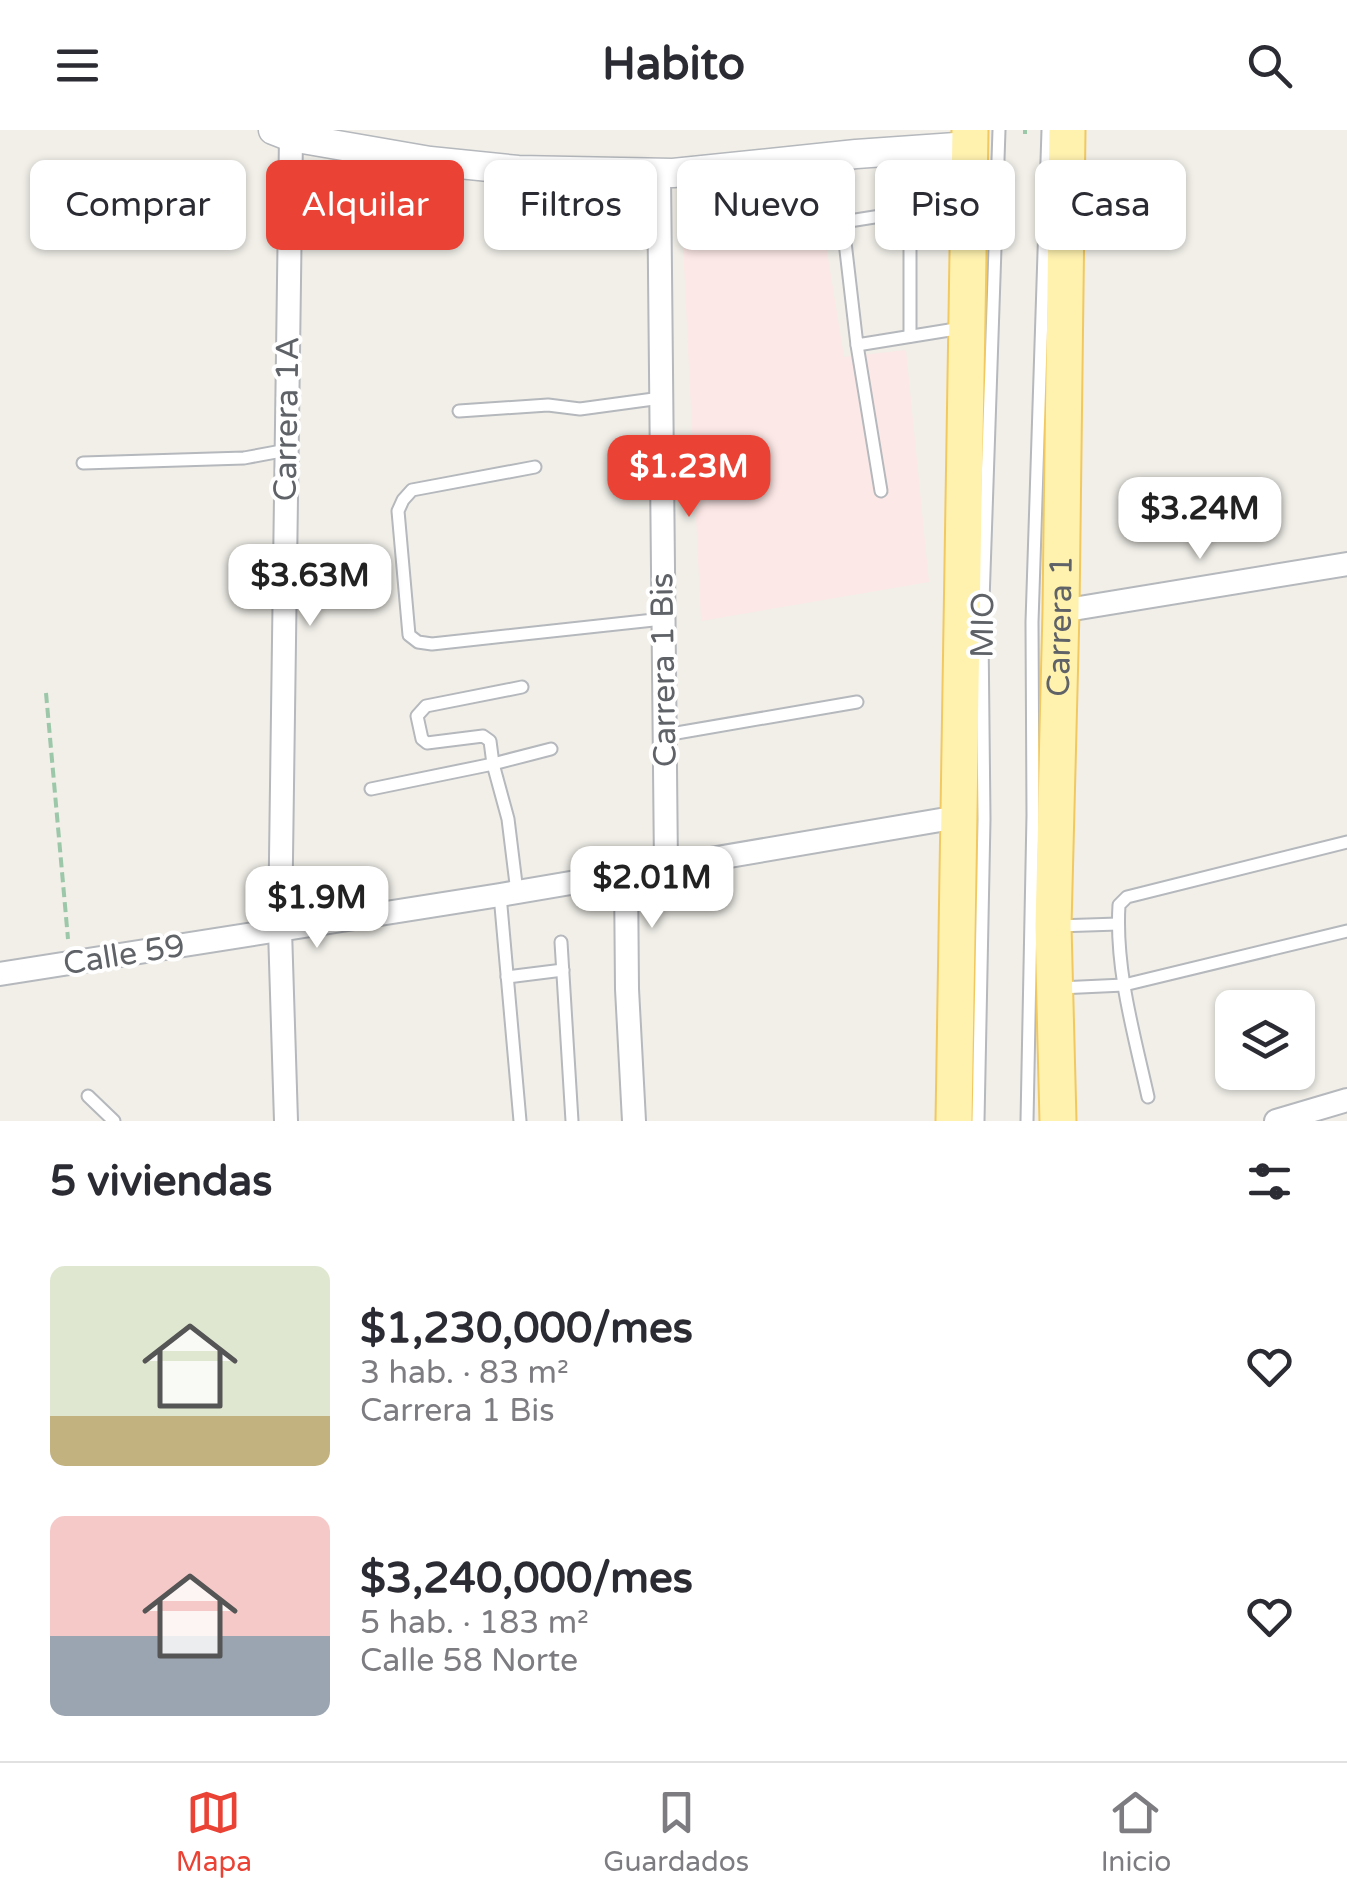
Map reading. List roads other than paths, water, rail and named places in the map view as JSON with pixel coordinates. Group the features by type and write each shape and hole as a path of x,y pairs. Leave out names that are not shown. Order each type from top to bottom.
{"main road":[{"name":"Carrera 1","path":"1058,1121 1052,926 1061,611 1066,130"},
{"path":"954,1121 966,328 980,135"}],"street":[{"path":"846,155 870,142 874,130"},
{"path":"282,134 430,161 518,170 658,173 846,155 980,135"},
{"name":"Carrera 1A","path":"282,134 286,450 280,930 286,1121"},
{"name":"Carrera 1 Bis","path":"658,173 666,868"},
{"path":"1061,611 1347,564"},
{"name":"Calle 59","path":"0,974 508,894 958,817"},
{"path":"626,874 626,989 634,1121"},
{"path":"1276,1121 1347,1100"}],"lane":[{"name":"MIO","path":"1027,1121 1032,622 1048,130"},
{"name":"MIO","path":"978,1121 984,818 980,135"},
{"path":"846,155 846,160"},
{"path":"855,220 887,216 901,220 910,234 910,336"},
{"path":"846,250 881,491"},
{"path":"857,345 966,328"},
{"path":"459,411 548,405 580,409 661,398"},
{"path":"83,463 244,458 286,450"},
{"path":"535,467 412,490 403,500 398,512 409,634 418,642 432,644 664,618"},
{"path":"520,1121 507,977 508,818 490,741 484,736 428,743 422,739 417,716 426,706 522,687"},
{"path":"665,736 857,702"},
{"path":"371,789 552,749"},
{"path":"1148,1097 1124,985 1119,905 1127,898 1347,842"},
{"path":"1052,926 1118,924"},
{"path":"1054,988 1124,985 1347,931"},
{"path":"561,942 572,1121"},
{"path":"507,977 562,970"},
{"path":"88,1096 114,1121"}]}
